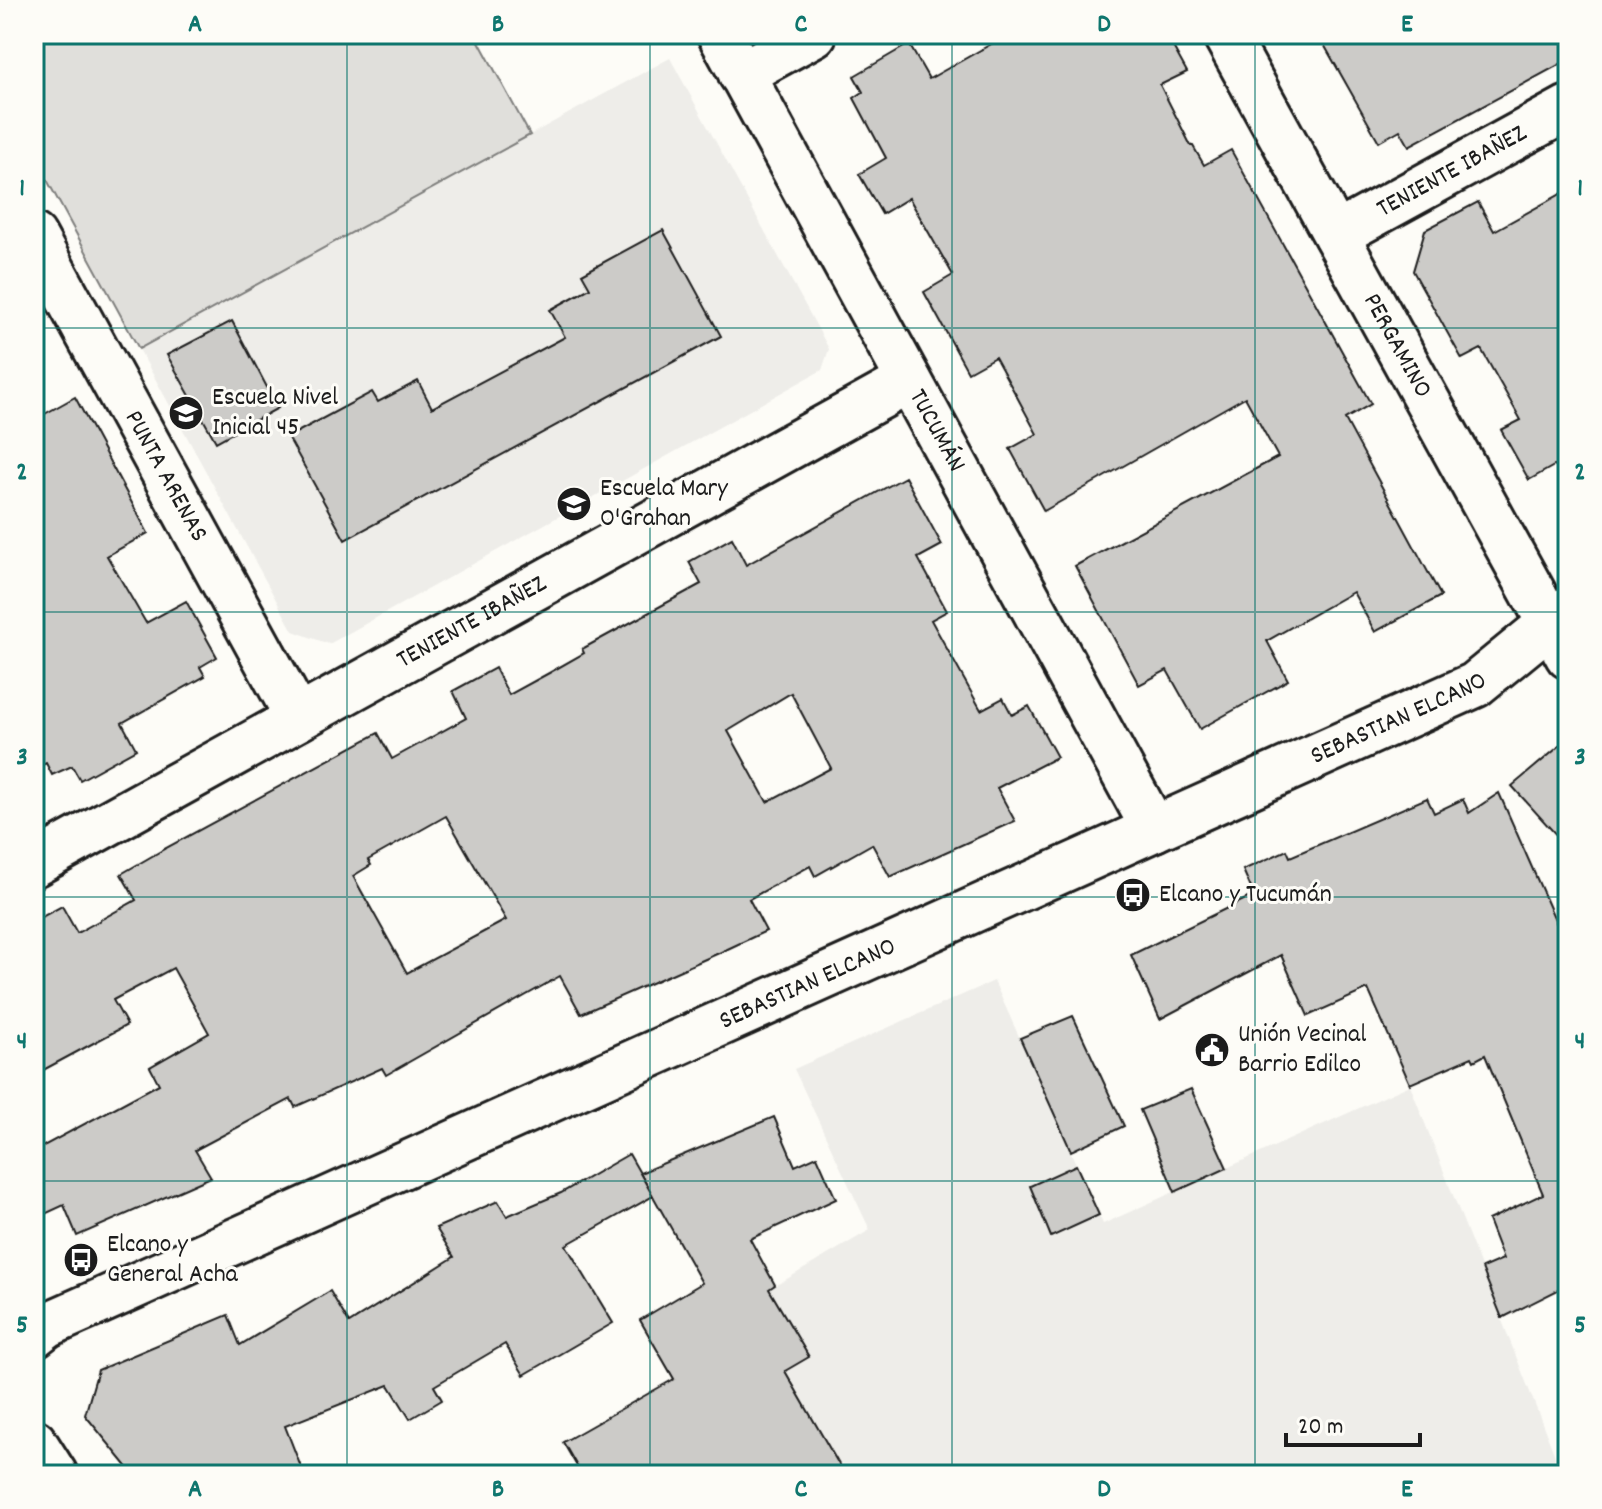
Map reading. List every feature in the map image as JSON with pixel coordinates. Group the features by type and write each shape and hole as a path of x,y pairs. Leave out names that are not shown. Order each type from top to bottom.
{"street":[{"name":"TUCUMÁN","path":"720,34 1154,829"},
{"path":"741,74 814,34"},
{"name":"PERGAMINO","path":"1225,34 1336,235 1562,629"},
{"name":"TENIENTE IBAÑEZ","path":"1336,235 1568,108"},
{"name":"PUNTA ARENAS","path":"34,236 298,718"},
{"name":"TENIENTE IBAÑEZ","path":"34,864 909,381"},
{"name":"SEBASTIAN ELCANO","path":"34,1335 47,1325 113,1295 1475,685 1562,629"},
{"path":"34,1442 55,1475"}],"shaded area":[{"path":"34,34 475,34 530,135 139,349 34,156"},
{"path":"670,58 829,349 822,370 329,644 293,631 139,349"},
{"path":"994,981 1103,1224 1410,1085 1562,1474 608,1475 793,1386 746,1303 870,1230 794,1069"}],"building":[{"path":"1009,34 1166,34 1187,72 1160,85 1204,165 1231,150 1371,404 1345,419 1441,596 1375,632 1353,592 1267,641 1288,680 1200,729 1167,670 1139,685 1075,566 1278,457 1245,397 1044,511 1010,449 1037,434 1016,395 995,357 968,372 924,292 953,275 909,198 882,214 859,174 886,158 854,98 863,92 854,76 909,44 929,79"},
{"path":"1318,34 1568,34 1568,60 1409,146 1400,130 1379,142"},
{"path":"1568,190 1568,458 1529,480 1501,430 1521,420 1481,349 1462,359 1413,271 1425,230 1478,202 1494,231"},
{"path":"663,230 721,336 345,540 288,437 372,392 378,402 418,381 432,408 565,337 550,310 590,288 582,274"},
{"path":"232,321 278,408 216,442 167,355"},
{"path":"75,397 148,533 107,556 146,623 186,601 217,657 200,667 205,676 122,723 136,749 80,780 72,766 52,775 46,763 34,769 34,420"},
{"path":"905,477 942,545 918,558 947,611 931,620 981,710 1003,698 1012,715 1029,706 1057,757 997,788 1015,821 890,877 872,844 815,876 810,866 749,899 766,931 719,953 581,1014 560,976 386,1075 382,1068 295,1107 291,1099 195,1150 211,1177 77,1236 64,1205 34,1219 34,1151 159,1084 150,1067 209,1033 173,968 113,1000 127,1025 34,1075 34,921 62,906 77,933 136,900 121,874 378,733 392,759 466,718 453,691 495,668 509,695 584,653 582,649 701,584 689,562 732,538 746,565","holes":["791,693 831,768 767,802 728,731","446,816 506,920 407,973 353,876 371,865 368,860"]},
{"path":"1568,739 1568,848 1512,786"},
{"path":"1499,793 1568,949 1568,1274 1561,1277 1564,1287 1502,1318 1482,1268 1503,1259 1488,1220 1543,1194 1485,1055 1474,1061 1472,1057 1410,1084 1368,989 1308,1016 1281,955 1160,1019 1131,955 1254,895 1243,870 1287,850 1290,857 1427,798 1434,813 1463,799 1469,813"},
{"path":"1073,1016 1124,1126 1071,1151 1020,1038"},
{"path":"1191,1089 1227,1168 1175,1192 1140,1110"},
{"path":"774,1117 795,1166 817,1156 836,1199 750,1239 775,1285 769,1289 809,1357 785,1371 845,1475 582,1475 563,1442 674,1379 640,1320 702,1283 640,1173"},
{"path":"629,1154 653,1196 566,1245 613,1323 524,1375 505,1344 434,1386 442,1400 410,1419 389,1385 285,1426 304,1475 197,1475 193,1464 165,1475 134,1475 85,1415 98,1370 228,1315 240,1345 330,1291 349,1323 454,1257 436,1228 498,1201 507,1216 561,1193"},
{"path":"1076,1165 1099,1215 1051,1237 1030,1186"}],"place":[{"name":"Escuela Nivel Inicial 45","path":"186,413"},
{"name":"Escuela Mary O'Grahan","path":"574,504"},
{"name":"Elcano y Tucumán","path":"1133,895"},
{"name":"Unión Vecinal Barrio Edilco","path":"1212,1050"},
{"name":"Elcano y General Acha","path":"81,1260"}]}
